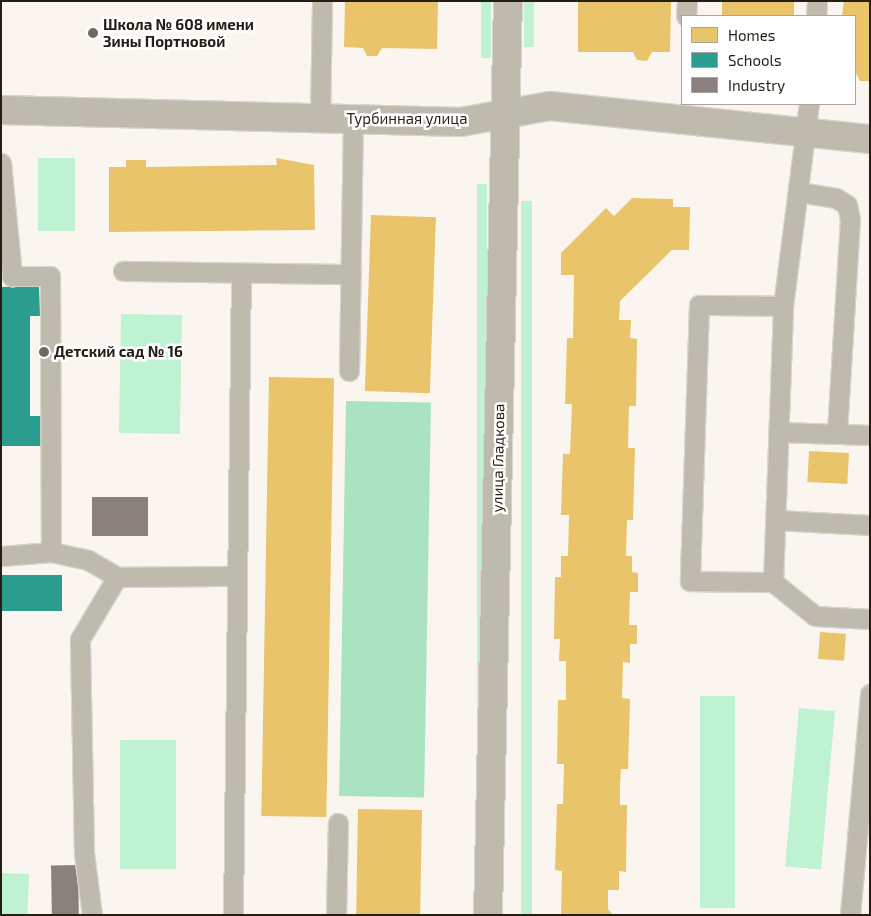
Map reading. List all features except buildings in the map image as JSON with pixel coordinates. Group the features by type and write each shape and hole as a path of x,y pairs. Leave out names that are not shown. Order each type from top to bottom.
{"street":[{"name":"улица Гладкова","path":"488,915 508,1"},
{"name":"Турбинная улица","path":"1,110 461,122 550,106 681,111 807,133 870,139"}],"lane":[{"path":"320,118 322,1"},
{"path":"686,15 687,1"},
{"path":"816,15 817,1"},
{"path":"773,582 783,306 807,133 809,105"},
{"path":"349,371 353,119"},
{"path":"1,163 12,276 50,276 51,552"},
{"path":"799,192 836,198 847,206 850,219 837,434"},
{"path":"123,271 351,274"},
{"path":"233,915 241,273"},
{"path":"783,306 700,306 690,580 773,582 815,616 870,619"},
{"path":"779,432 870,435"},
{"path":"776,520 870,525"},
{"path":"1,556 51,552 88,560 117,576 237,576"},
{"path":"92,915 84,853 80,640 117,576"},
{"path":"850,915 870,694"},
{"path":"336,915 338,823"}],"green space":[{"path":"481,1 491,1 491,58 481,58"},
{"path":"524,1 534,1 534,47 524,47"},
{"path":"38,158 75,158 75,231 38,231"},
{"path":"477,184 487,184 487,915 477,915"},
{"path":"521,201 532,201 532,915 521,915"},
{"path":"121,314 182,315 180,434 119,433"},
{"path":"346,401 431,402 424,797 339,796"},
{"path":"700,696 735,696 735,908 700,908"},
{"path":"799,708 835,711 821,870 785,866"},
{"path":"120,740 176,740 176,869 120,869"},
{"path":"1,873 29,874 28,915 1,915"}],"place":[{"name":"Школа № 608 имени Зины Портновой","path":"93,33"},
{"name":"Детский сад № 16","path":"44,352"}]}
